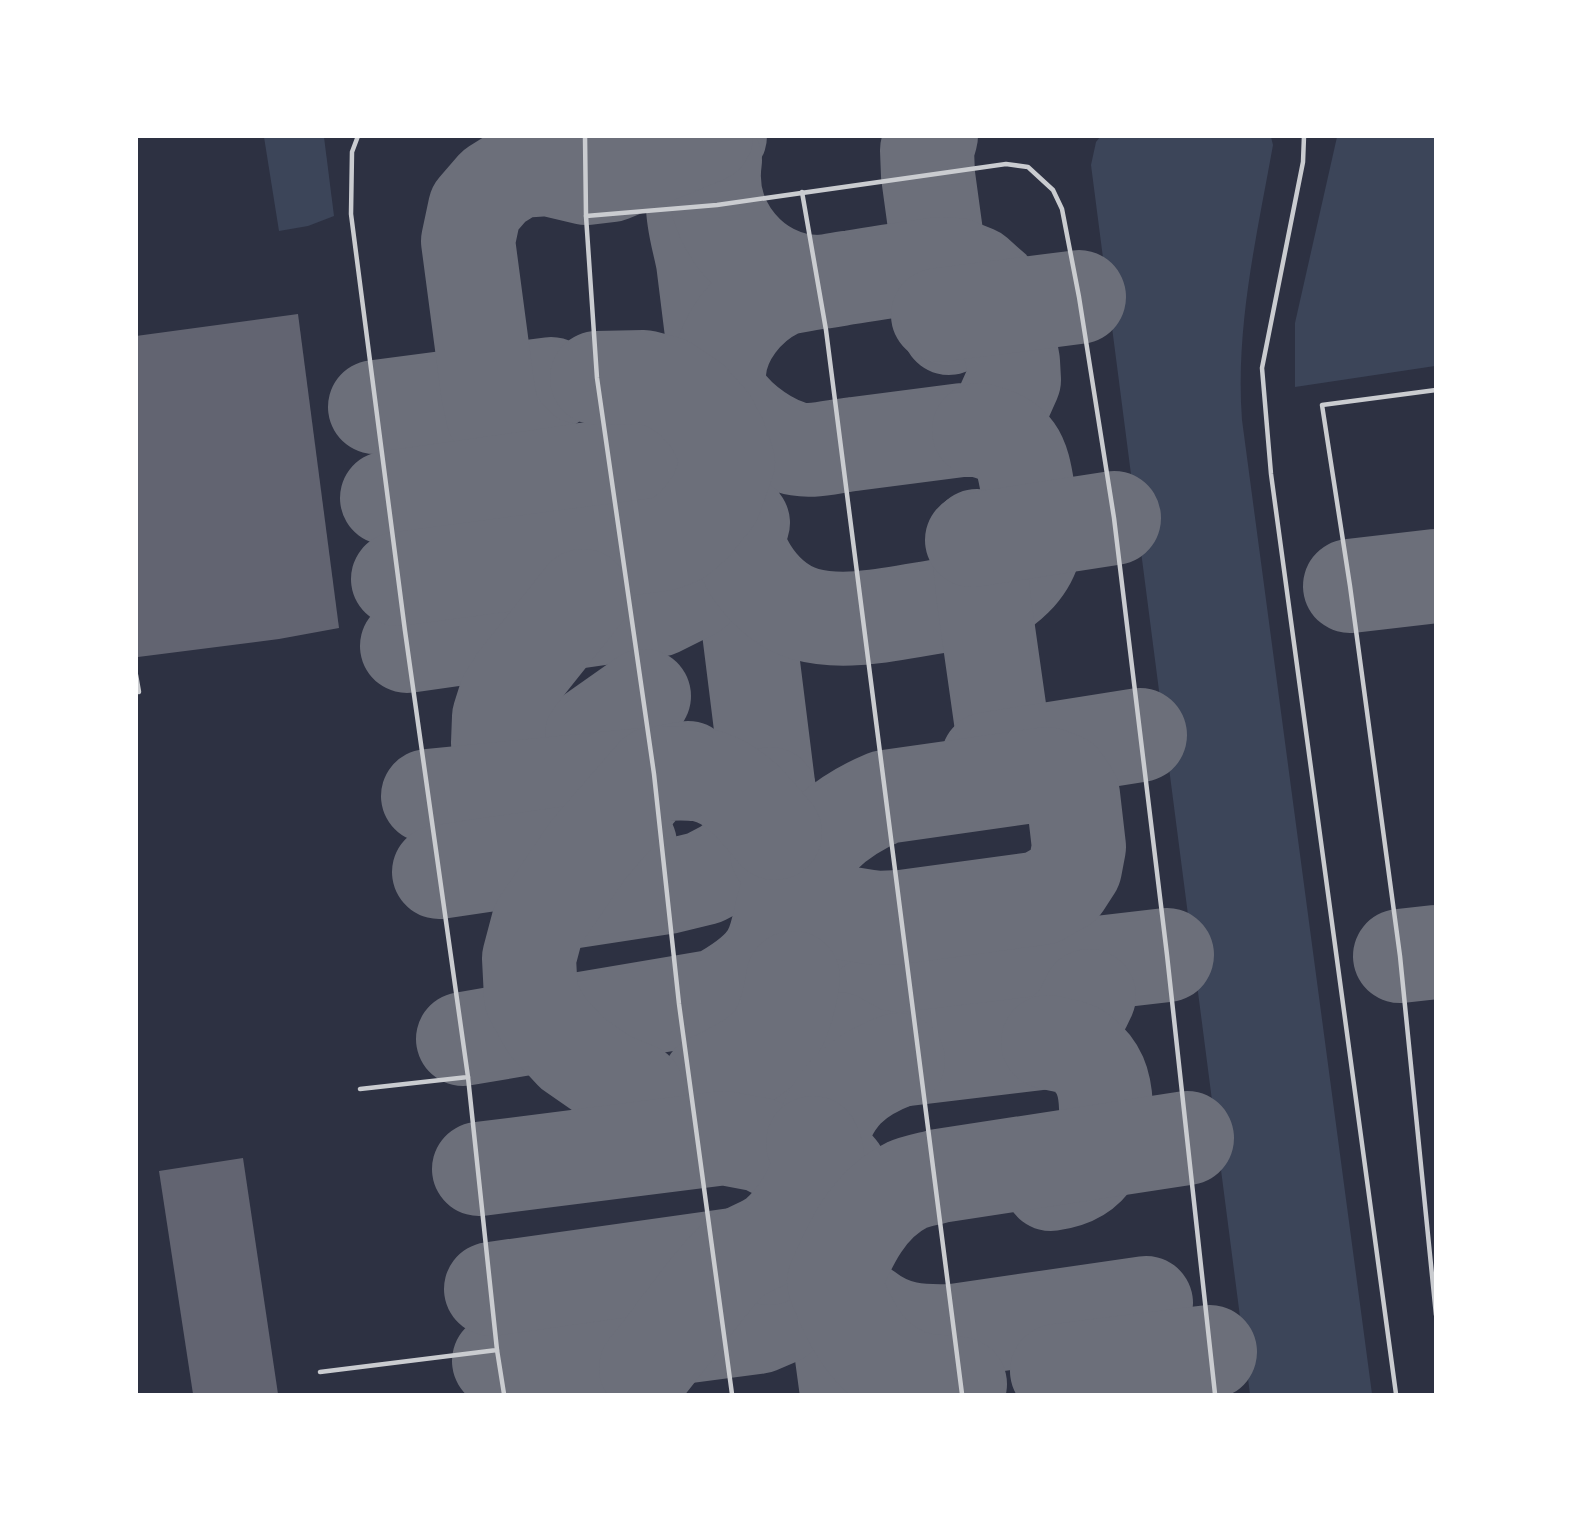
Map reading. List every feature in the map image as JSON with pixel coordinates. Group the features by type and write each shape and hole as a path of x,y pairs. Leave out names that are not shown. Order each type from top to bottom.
{"lane":[{"path":"358,136 352,152 351,213 405,631 468,1077 504,1395"},
{"path":"585,136 586,216 597,378 651,752 679,1004 732,1395"},
{"path":"1304,136 1303,162 1262,368 1271,474 1396,1395"},
{"path":"586,216 717,205 1006,164 1028,167 1053,190 1062,209 1079,297 1114,518 1167,955 1215,1395"},
{"path":"802,192 826,330 962,1395"},
{"path":"1436,390 1322,405 1350,586 1400,956 1436,1315"},
{"path":"136,675 139,692"},
{"path":"360,1089 468,1077"},
{"path":"320,1372 498,1350"}],"shaded area":[{"path":"264,137 324,137 334,216 308,226 279,231"},
{"path":"1100,137 1271,137 1273,145 1254,247 1245,316 1242,350 1242,420 1372,1394 1250,1394 1091,165 1096,142"},
{"path":"1337,137 1435,137 1435,366 1295,387 1295,323"}],"building":[{"path":"298,314 339,628 279,639 138,657 136,336"},
{"path":"243,1158 278,1394 193,1394 159,1171"}],"taxiway":[{"path":"573,472 541,463 523,451 506,434 493,415 468,241 475,208 494,186 518,171 548,169 586,178 611,175 706,136"},
{"path":"720,136 700,169 695,188 693,213 703,262 802,1057 812,1097 847,1394"},
{"path":"931,136 927,150 928,175 949,328"},
{"path":"715,160 714,183 718,205 727,226 739,244 773,271 794,279 817,282 940,264 956,265 976,273 994,289 1003,307 1014,380 997,418 979,430 962,430 814,450 790,447 748,424 730,406 718,385 721,360 730,336 746,315 767,297 782,289 818,282"},
{"path":"938,315 1079,297"},
{"path":"398,579 663,544 679,538 694,525 715,499 728,462 710,420 691,399 667,383 644,377 597,378"},
{"path":"375,407 551,384"},
{"path":"743,523 740,547 755,577 781,602 805,614 838,619 856,618 980,602 1001,591 1021,573 1031,557 1036,535 1026,478 1016,450 1002,438 979,430"},
{"path":"387,498 588,469 641,466 673,472 702,487 717,501 736,528 713,572 694,592 658,610 407,646"},
{"path":"972,540 1114,518"},
{"path":"977,536 1006,756"},
{"path":"1350,586 1436,576"},
{"path":"515,787 502,763 498,743 499,717 505,698 516,680 583,596"},
{"path":"516,786 644,696"},
{"path":"988,759 1140,735"},
{"path":"428,796 654,774 688,768"},
{"path":"637,1090 608,1078 572,1053 547,1026 531,997 529,958 538,924 588,850 654,774 696,774 725,784 743,798 775,833"},
{"path":"463,1039 717,996 738,984 751,974 767,956 791,884 800,867 810,852 835,826 867,805 885,797 1047,774 1063,780 1073,795 1079,847 1075,868 1064,885 1041,898 901,917 876,918 845,913 822,902 807,891 777,853"},
{"path":"556,904 667,887 704,878 725,867 742,854 756,831 770,794"},
{"path":"439,872 630,844"},
{"path":"792,917 808,939 828,957 851,972 876,981 909,985"},
{"path":"1400,956 1436,952"},
{"path":"854,1019 873,1003 909,985 1167,955"},
{"path":"709,1081 745,1063 769,1043 784,1017 793,978"},
{"path":"838,1039 864,1054 898,1060 1048,1042 1063,1033 1073,1023 1089,996"},
{"path":"1048,1042 1076,1049 1092,1063 1103,1083 1106,1107 1104,1135 1095,1159 1078,1175 1066,1181 1051,1184"},
{"path":"840,1170 817,1143 831,1113 838,1101 856,1082 898,1060"},
{"path":"479,1169 724,1138 761,1145 789,1159 806,1176 828,1224 823,1261 812,1282 779,1318 758,1327 499,1361"},
{"path":"960,1384 923,1380 905,1375 890,1367 866,1344 856,1330 840,1298 834,1282 862,1226 881,1203 907,1185 939,1176 1187,1138"},
{"path":"646,1368 725,1268 740,1255 776,1235 802,1205 809,1193 817,1167 817,1155 813,1143"},
{"path":"491,1289 740,1254 769,1258"},
{"path":"866,1309 887,1322 907,1329 953,1331 1146,1303"},
{"path":"1057,1371 1210,1352"}]}
